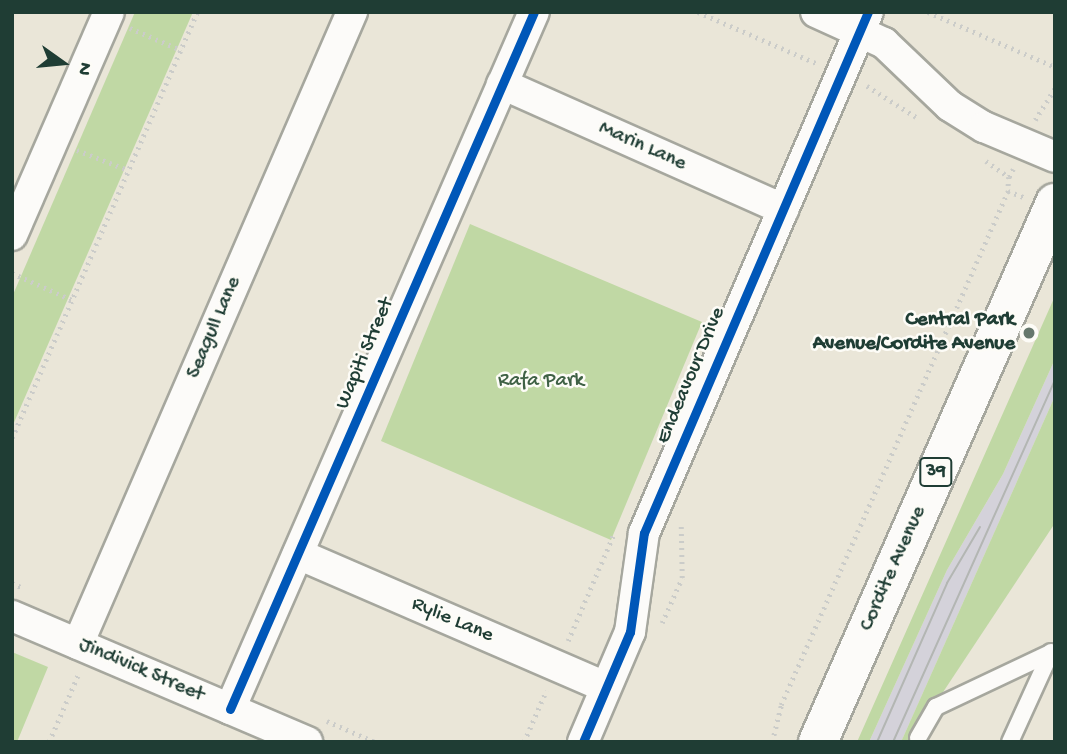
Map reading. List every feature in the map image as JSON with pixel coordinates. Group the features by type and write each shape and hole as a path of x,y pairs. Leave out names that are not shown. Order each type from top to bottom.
{"main road":[{"name":"Cordite Avenue","path":"818,742 1055,203"}],"street":[{"name":"Seagull Lane","path":"78,644 352,12"},
{"name":"Wapiti Street","path":"230,709 534,12"},
{"path":"816,12 864,22 950,106 984,127 1055,158"},
{"path":"12,235 108,15"},
{"name":"Endeavour Drive","path":"583,742 630,632 645,533 783,209 850,86 864,22"},
{"name":"Marin Lane","path":"502,84 783,209"},
{"name":"Rylie Lane","path":"298,554 606,687"},
{"name":"Jindivick Street","path":"12,616 307,742"}],"lane":[{"path":"918,738 936,707 1051,651"},
{"path":"1010,742 1051,651"}],"path":[{"path":"12,438 197,12"},
{"path":"698,12 850,86"},
{"path":"928,12 1055,67"},
{"path":"108,15 181,50"},
{"path":"53,140 128,170"},
{"path":"772,742 781,705 1008,191"},
{"path":"12,273 72,300"},
{"path":"660,628 682,578 680,511"},
{"path":"49,742 78,675 90,680"}],"shaded area":[{"path":"1055,359 1055,396 901,742 869,742 947,570 1003,474"}],"green space":[{"path":"135,12 193,12 12,427 12,297"},
{"name":"Rafa Park","path":"470,224 702,322 611,540 381,441"},
{"path":"1055,296 1055,359 1003,474 947,570 869,742 857,742"},
{"path":"1055,396 1055,523 910,742 901,742"},
{"path":"12,652 48,667 17,742 12,742"}],"tram line":[{"path":"893,742 1055,380"},
{"path":"877,742 947,583 980,527"}],"cycle path":[{"path":"230,709 534,12"},
{"path":"583,742 630,632 644,533 868,12"}],"place":[{"name":"Central Park Avenue/Cordite Avenue","path":"1029,333"}]}
